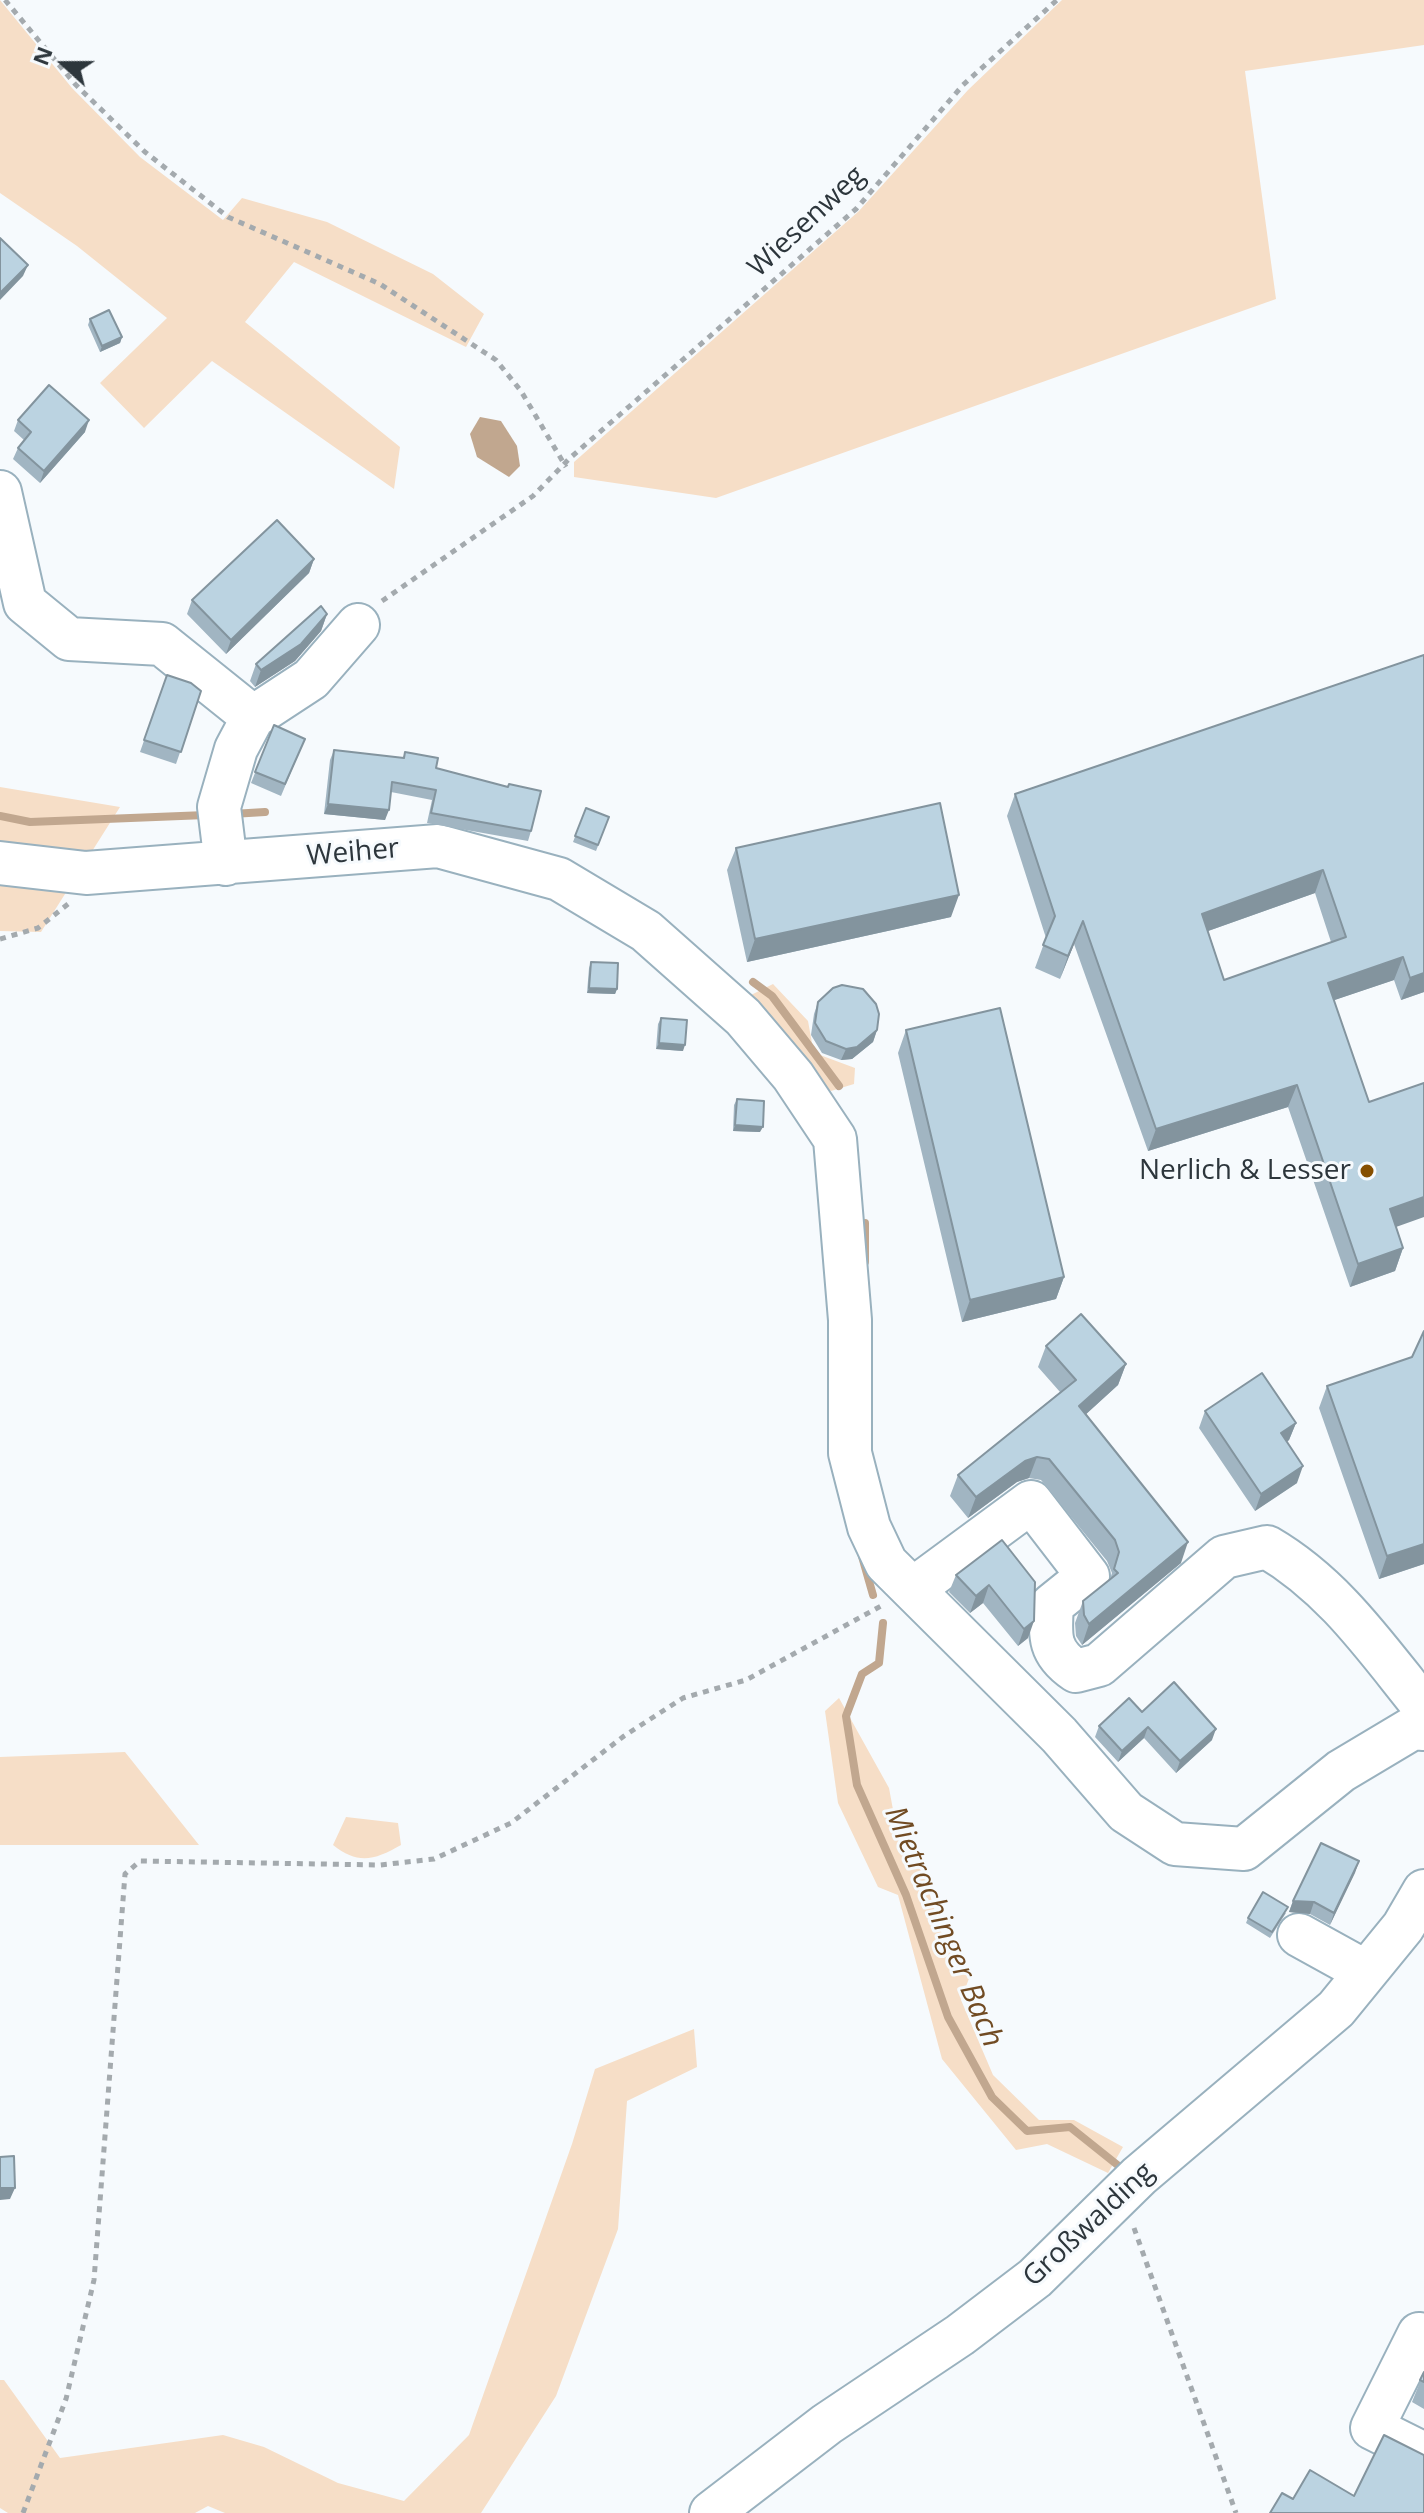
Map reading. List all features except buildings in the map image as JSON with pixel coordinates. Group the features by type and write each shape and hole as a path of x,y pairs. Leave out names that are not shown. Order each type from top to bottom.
{"street":[{"path":"0,492 25,603 69,639 162,644 253,717"},
{"path":"222,835 236,749 253,717 311,679 358,625"},
{"name":"Weiher","path":"0,863 86,873 222,835 438,846 559,879 646,931 743,1017 793,1076 835,1139 850,1320 850,1453 869,1527 886,1563 1059,1735 1126,1812 1175,1844 1244,1849 1341,1771 1413,1728 1424,1729"},
{"path":"913,1589 1031,1502 1088,1576 1052,1605 1050,1636 1059,1660 1076,1671 1099,1665 1224,1557 1267,1547 1299,1565 1368,1632 1424,1707"},
{"name":"Großwalding","path":"711,2513 827,2424 960,2335 1035,2278 1121,2194 1336,2009 1403,1927 1424,1891"},
{"path":"1299,1935 1366,1972"},
{"path":"1419,2334 1366,2408 1424,2454"}],"path":[{"path":"5,0 75,84 135,143 228,217 380,284 496,360 521,391 566,467 533,496 380,603 358,625"},
{"name":"Wiesenweg","path":"566,467 570,458 856,209 963,85 1057,0"},
{"path":"0,939 38,928 67,906 86,873"},
{"path":"23,2513 66,2399 94,2280 125,1874 140,1861 380,1865 434,1859 511,1823 624,1736 683,1698 746,1680 913,1589"},
{"path":"1121,2194 1236,2513"}],"shaded area":[{"path":"0,0 72,88 140,157 223,220 242,198 327,222 433,274 484,314 466,347 294,262 245,322 400,447 394,489 212,361 144,428 100,383 167,318 77,246 0,193"},
{"path":"1062,0 1424,0 1424,45 1245,71 1276,299 716,498 574,477 574,462 859,211 968,90"},
{"path":"480,417 501,421 517,446 520,466 509,477 477,457 470,434"},
{"path":"0,787 120,807 41,932 0,931"},
{"path":"773,984 808,1021 812,1043 820,1055 855,1068 854,1084 831,1091 811,1079 747,997"},
{"path":"839,1698 889,1788 901,1853 923,1872 945,1944 971,1973 961,2000 993,2075 1039,2120 1074,2120 1123,2147 1108,2173 1047,2144 1016,2150 942,2059 898,1895 878,1887 838,1803 825,1711"},
{"path":"125,1752 199,1845 0,1845 0,1757"},
{"path":"346,1817 398,1823 401,1845 375,1857 351,1856 333,1845"},
{"path":"694,2029 697,2067 627,2101 618,2229 556,2396 481,2513 225,2513 208,2506 195,2513 8,2513 0,2508 0,2380 4,2380 60,2458 223,2435 264,2447 338,2483 404,2501 469,2435 572,2144 595,2069"}],"waterway":[{"name":"Mietrachinger Bach","path":"232,814 265,812"},
{"name":"Mietrachinger Bach","path":"0,816 30,822 206,815"},
{"name":"Mietrachinger Bach","path":"753,982 772,996 839,1086"},
{"name":"Mietrachinger Bach","path":"865,1223 865,1262"},
{"name":"Mietrachinger Bach","path":"861,1553 873,1595"},
{"name":"Mietrachinger Bach","path":"883,1623 879,1663 862,1674 846,1716 857,1785 906,1895 948,2017 992,2097 1027,2131 1070,2127 1125,2171"}],"place":[{"name":"Nerlich & Lesser","path":"1367,1171"}]}
